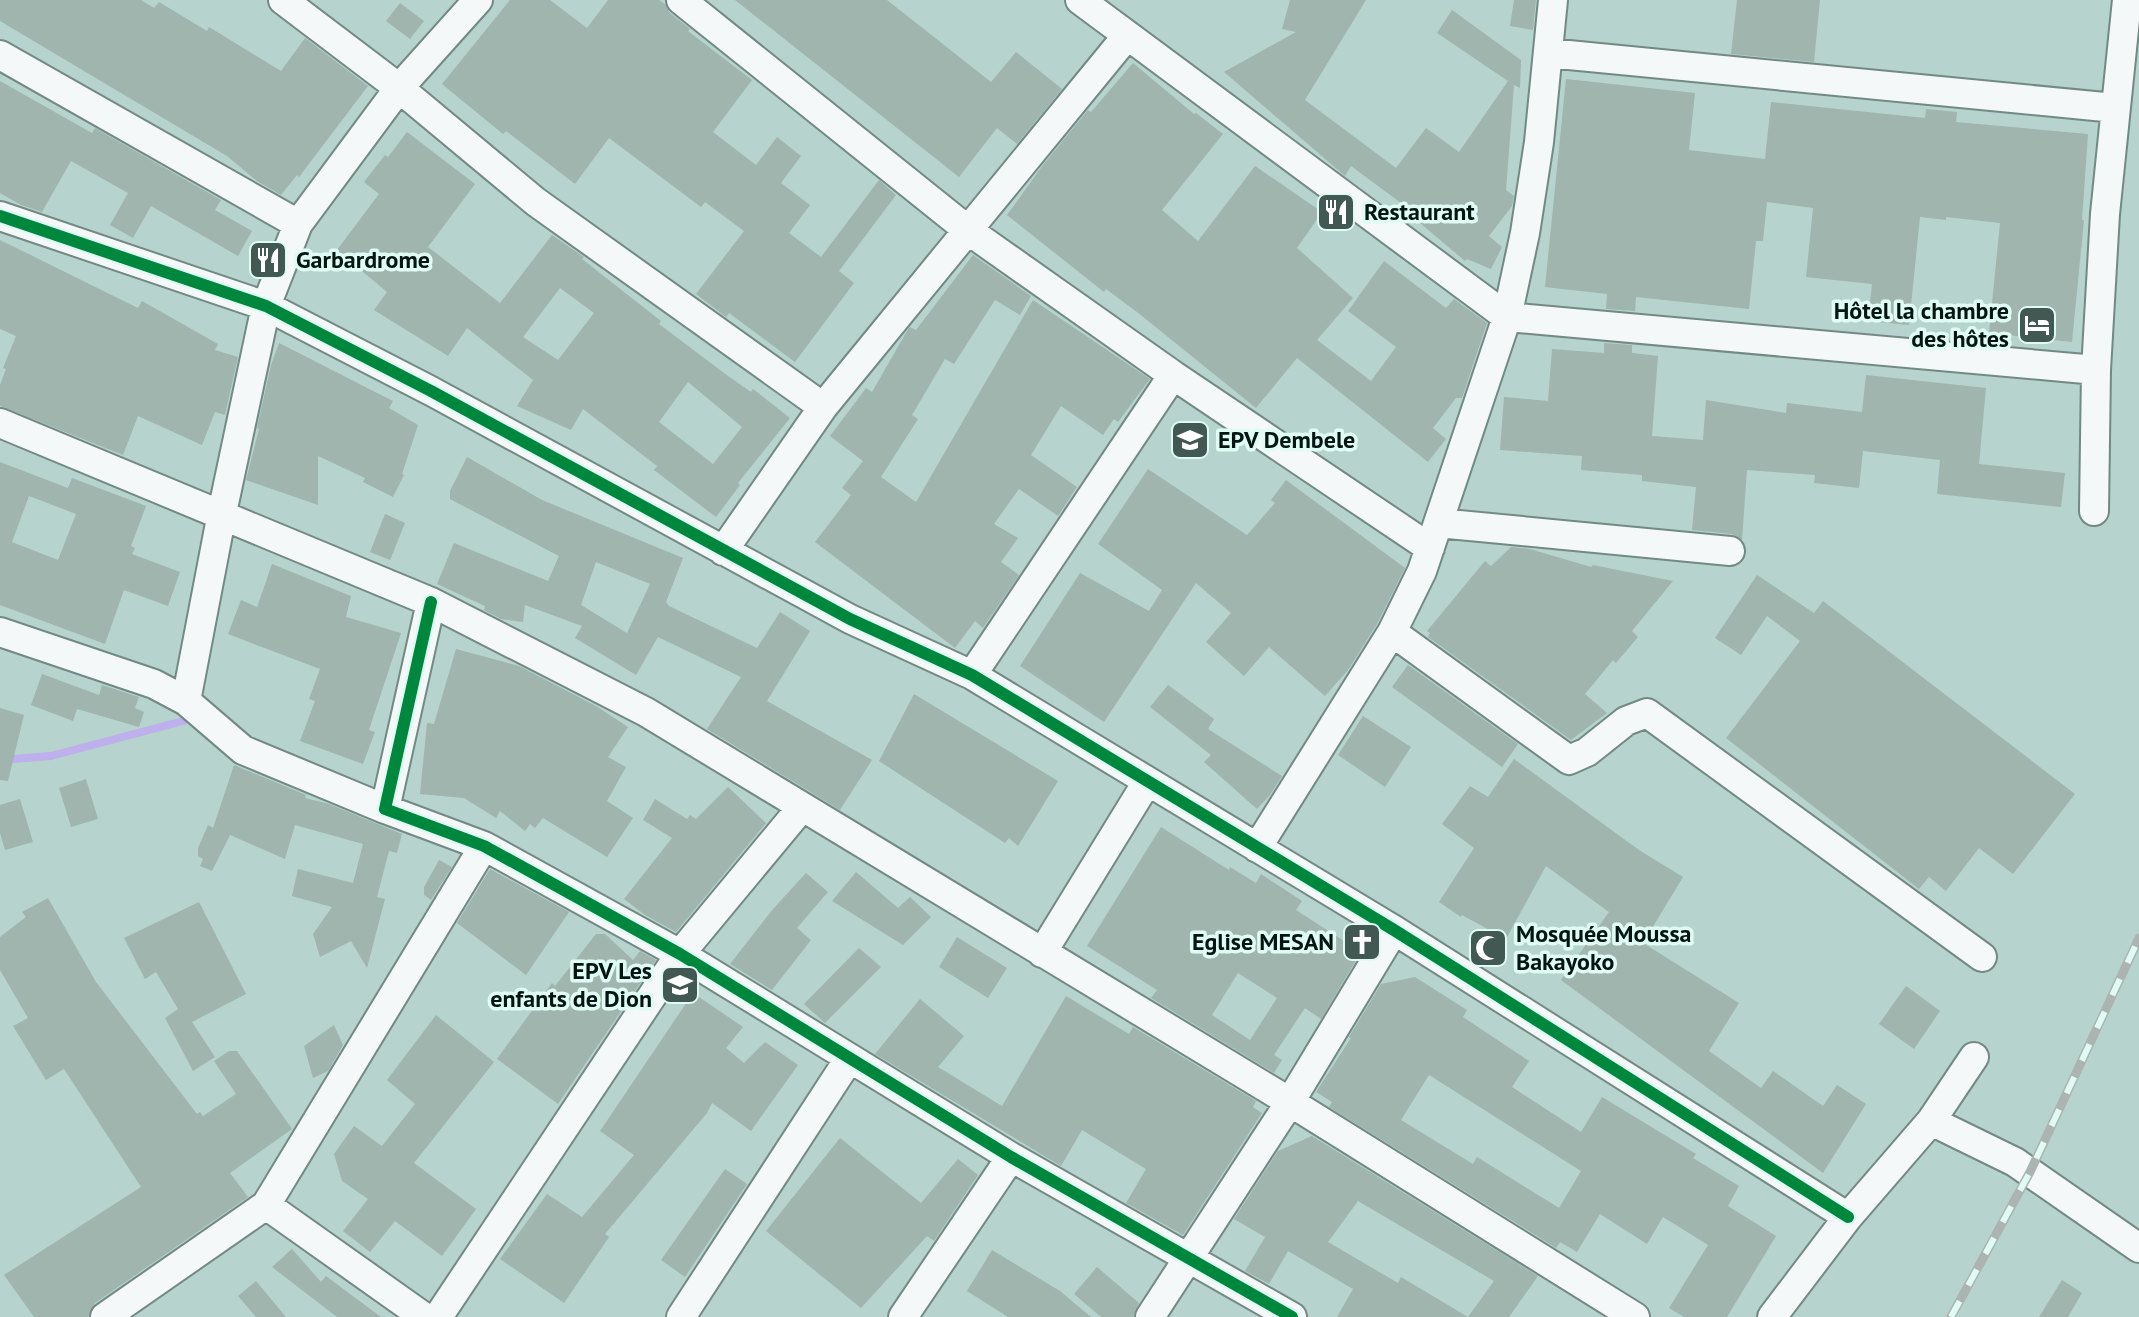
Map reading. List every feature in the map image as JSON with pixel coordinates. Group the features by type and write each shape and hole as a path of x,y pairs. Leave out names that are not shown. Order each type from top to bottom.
{"street":[{"path":"283,0 399,88 536,202 823,407"},
{"path":"186,701 266,306 298,224 399,88 478,0"},
{"path":"681,0 969,231 1173,375 1434,536 1730,551"},
{"path":"1080,0 1507,317 2096,370"},
{"path":"1257,848 1392,632 1411,596 1434,536 1507,317 1525,233 1553,0"},
{"path":"2094,511 2096,370 2105,214 2127,0"},
{"path":"723,551 823,407 1126,37"},
{"path":"1548,53 2115,108"},
{"path":"0,55 298,224"},
{"path":"0,216 266,306 431,391 850,619 972,675 1394,930 1848,1217"},
{"path":"972,675 1173,375"},
{"path":"0,423 431,602 646,712 1290,1102 1635,1317"},
{"path":"385,809 431,602"},
{"path":"0,632 154,684 186,701 243,750 484,846 680,954 1011,1157 1292,1317"},
{"path":"1392,632 1569,760 1587,752 1626,721 1647,713 1982,957"},
{"path":"1042,953 1147,782"},
{"path":"438,1317 680,954 802,807"},
{"path":"105,1317 266,1205 484,846"},
{"path":"1150,1317 1290,1102 1394,930"},
{"path":"1772,1317 1848,1217 1931,1121 1974,1057"},
{"path":"681,1317 849,1059"},
{"path":"1931,1121 2015,1162 2139,1248"},
{"path":"903,1317 1011,1157"},
{"path":"266,1205 424,1317"}],"building":[{"path":"0,0 141,0 154,8 159,2 207,31 209,27 281,71 305,38 368,86 299,177 297,175 281,195 257,181 227,156 0,21"},
{"path":"510,0 550,0 587,28 608,0 659,0 665,4 670,13 690,29 688,31 752,80 713,132 756,165 777,137 801,156 781,183 810,205 789,233 821,257 879,180 896,195 839,271 854,283 795,362 729,313 726,317 696,294 744,231 705,202 701,207 609,138 575,184 506,131 503,134 442,84"},
{"path":"735,0 887,0 991,82 1016,52 1062,89 1017,144 997,128 959,177"},
{"path":"1290,0 1366,0 1305,100 1396,168 1426,128 1459,152 1508,81 1437,33 1452,10 1521,60 1520,88 1514,85 1506,190 1514,196 1512,206 1489,236 1502,247 1491,269 1467,259 1465,261 1407,212 1409,209 1351,166 1345,176 1224,72 1296,32 1282,29"},
{"path":"1514,0 1536,0 1533,30 1510,26"},
{"path":"1737,0 1820,0 1814,62 1731,54"},
{"path":"400,3 424,21 410,39 386,21"},
{"path":"1133,63 1223,134 1162,210 1198,241 1255,166 1322,212 1297,248 1353,298 1317,340 1371,381 1396,347 1348,311 1384,261 1446,308 1454,299 1487,323 1462,398 1456,398 1433,428 1446,439 1428,462 1297,358 1256,408 1137,312 1106,289 1104,292 1007,215 1088,110 1091,112"},
{"path":"1566,79 1695,93 1689,150 1765,159 1771,102 1925,118 1926,109 1957,112 1956,122 2088,134 2084,220 2072,342 1989,333 2000,223 1946,217 1946,220 1920,217 1909,325 1868,321 1872,284 1806,277 1813,208 1767,202 1763,241 1756,241 1749,309 1636,297 1635,311 1606,309 1607,294 1545,287"},
{"path":"0,81 92,133 95,128 221,200 215,210 252,231 238,256 151,206 133,238 110,225 128,193 71,161 42,212 0,193"},
{"path":"407,132 475,184 428,247 500,303 552,235 584,257 582,259 661,321 659,324 790,418 738,483 740,485 716,517 654,470 657,466 583,409 571,430 517,406 533,380 467,328 448,356 374,310 387,292 337,250 379,194 364,182 385,155 388,157","holes":["560,288 594,313 558,360 523,337","688,382 742,427 713,464 659,422"]},
{"path":"0,240 138,308 142,301 218,344 215,350 238,357 225,415 215,412 202,445 138,416 123,455 0,406 0,385 6,369 3,368 16,336 0,329"},
{"path":"973,255 1031,296 1020,315 995,300 954,364 945,359 912,415 918,419 881,477 916,502 1033,300 1150,379 1118,422 1114,419 1103,435 1061,406 1031,455 1077,487 1058,516 1019,489 994,524 1018,538 1001,562 1019,575 983,628 975,621 955,648 815,542 851,495 842,488 863,461 830,436 866,388 872,392 907,331 910,327 916,330"},
{"path":"279,343 393,401 389,408 418,425 404,475 393,497 363,482 365,478 318,456 318,505 246,480 271,365"},
{"path":"1604,343 1632,345 1632,353 1658,356 1652,436 1703,440 1706,400 1786,413 1787,403 1862,412 1866,375 1986,388 1979,464 2065,473 2061,507 1937,494 1940,460 1863,451 1859,488 1814,483 1815,475 1747,470 1742,540 1732,534 1692,530 1696,487 1642,481 1642,475 1581,470 1582,456 1500,450 1504,397 1548,401 1552,349 1604,353"},
{"path":"467,457 542,500 683,558 666,602 669,606 757,648 780,612 810,631 767,701 872,760 840,810 707,729 741,677 658,637 636,675 575,638 582,626 525,605 523,622 501,619 484,610 485,606 437,584 454,543 548,581 559,556 450,499 450,491","holes":["596,562 650,584 627,633 581,605"]},
{"path":"0,462 68,488 72,478 146,506 131,546 135,548 132,554 180,572 168,606 124,590 105,644 0,605","holes":["29,496 76,514 58,560 12,542"]},
{"path":"1148,469 1247,535 1275,503 1271,500 1286,480 1405,568 1377,624 1348,670 1325,696 1269,647 1244,676 1206,642 1231,613 1196,583 1104,722 1020,666 1080,573 1149,611 1162,590 1098,544"},
{"path":"385,514 405,523 390,560 370,552"},
{"path":"1511,547 1530,549 1591,567 1673,581 1632,631 1638,637 1616,663 1613,660 1585,694 1607,713 1571,740 1428,637 1430,633 1427,631 1485,561 1491,566"},
{"path":"272,564 351,596 346,617 401,633 369,730 375,732 363,764 300,741 315,701 309,699 320,669 228,634 241,600 257,607"},
{"path":"1757,575 1814,613 1823,601 2075,794 2013,874 1979,848 1946,891 1929,877 1919,889 1726,738 1800,641 1767,616 1741,655 1715,638"},
{"path":"456,649 519,666 596,706 628,727 608,757 626,767 607,801 633,818 607,857 543,818 535,828 530,824 525,831 500,811 496,818 464,798 420,794 427,723 434,724"},
{"path":"1408,665 1518,744 1502,767 1392,687"},
{"path":"42,674 99,695 102,685 139,697 135,708 144,712 139,727 77,709 73,721 31,705"},
{"path":"1168,685 1214,719 1208,729 1282,776 1257,809 1204,762 1211,755 1150,707"},
{"path":"914,694 1058,781 1018,846 1009,838 1005,843 879,761"},
{"path":"0,708 24,715 8,781 0,780"},
{"path":"1363,716 1411,747 1385,787 1338,755"},
{"path":"1514,759 1639,850 1683,877 1643,943 1739,1003 1709,1051 1761,1088 1773,1071 1823,1106 1837,1085 1866,1104 1823,1173 1561,980 1609,912 1546,866 1506,939 1461,917 1439,902 1474,848 1442,824 1470,786 1488,797"},
{"path":"234,765 306,795 305,798 329,804 402,834 397,853 389,851 377,897 385,899 367,968 351,941 320,957 313,934 332,907 292,896 298,869 353,883 363,844 295,825 285,859 230,835 212,871 200,866 203,859 198,856 198,848 208,825 213,828"},
{"path":"86,779 98,819 71,827 59,788"},
{"path":"728,787 766,823 676,932 624,899 672,838 643,820 655,799 687,819 690,815 696,819"},
{"path":"20,799 33,842 5,850 0,833 0,805"},
{"path":"1161,827 1229,870 1230,867 1256,883 1261,874 1302,901 1296,910 1361,952 1321,1019 1305,1008 1274,1055 1282,1060 1274,1073 1151,998 1157,990 1087,946","holes":["1238,973 1277,998 1250,1040 1212,1015"]},
{"path":"439,860 452,867 431,900 424,895 424,887"},
{"path":"490,869 569,912 526,975 457,923"},
{"path":"856,872 898,908 910,897 931,917 903,945 832,901"},
{"path":"806,873 828,892 797,928 811,940 772,990 730,964"},
{"path":"48,898 96,982 197,1114 200,1112 203,1116 236,1094 214,1061 229,1051 237,1051 292,1129 230,1173 248,1197 95,1303 88,1317 34,1317 4,1275 141,1187 64,1069 46,1080 13,1026 28,1018 0,970 0,937 26,917 22,912"},
{"path":"199,902 246,994 192,1022 215,1057 193,1071 165,1018 178,1009 156,972 145,979 124,938"},
{"path":"596,934 605,934 633,960 640,951 656,960 558,1104 497,1059 552,983 555,986"},
{"path":"957,937 1007,968 988,998 939,967"},
{"path":"859,948 881,967 825,1023 804,1004"},
{"path":"1415,977 1467,1010 1463,1017 1529,1061 1512,1087 1581,1132 1602,1097 1696,1154 1693,1158 1739,1186 1728,1206 1776,1236 1727,1317 1684,1317 1669,1308 1708,1245 1663,1217 1647,1244 1600,1214 1577,1252 1560,1242 1556,1248 1329,1107 1332,1102 1316,1092 1381,984","holes":["1429,1075 1581,1171 1559,1208 1477,1157 1473,1164 1401,1120"]},
{"path":"1906,986 1940,1011 1914,1049 1879,1024"},
{"path":"693,993 743,1027 726,1048 744,1063 765,1042 798,1065 751,1131 712,1103 707,1113 605,1234 609,1237 564,1303 500,1259 547,1194 582,1217 634,1155 600,1131"},
{"path":"1066,996 1129,1034 1133,1027 1256,1101 1253,1107 1262,1113 1183,1235 1126,1203 1146,1169 1082,1130 1061,1166 875,1054 920,999 964,1036 938,1067 1002,1106"},
{"path":"436,1015 494,1062 414,1163 476,1209 442,1256 395,1221 370,1252 343,1231 368,1199 342,1181 334,1154 354,1126 382,1146 415,1104 387,1080"},
{"path":"334,1025 343,1045 328,1071 313,1078 304,1046"},
{"path":"1312,1136 1538,1276 1509,1317 1468,1317 1337,1317 1353,1289 1288,1251 1269,1284 1245,1271 1265,1237 1234,1219 1278,1151","holes":["1358,1201 1494,1281 1468,1317 1401,1277 1398,1283 1328,1242"]},
{"path":"840,1138 921,1203 958,1159 978,1175 934,1241 927,1236 861,1308 766,1231"},
{"path":"725,1169 747,1184 685,1277 661,1260"},
{"path":"292,1249 321,1282 326,1276 381,1317 337,1317 272,1267"},
{"path":"992,1250 1060,1291 1091,1317 1008,1317 967,1291"},
{"path":"1097,1267 1139,1303 1133,1317 1101,1317 1074,1294"},
{"path":"2062,1280 2082,1293 2068,1317 2039,1317"},
{"path":"256,1281 286,1317 256,1317 238,1296"}],"waterway":[{"path":"0,760 51,756 183,721"}],"railway":[{"path":"1951,1317 2030,1172 2139,938"}],"cycle path":[{"path":"0,216 266,306 431,391 850,619 972,675 1394,930 1848,1217"},
{"path":"431,602 385,809 484,846 680,954 1011,1157 1292,1317"}],"place":[{"name":"Restaurant","path":"1336,212"},
{"name":"Garbardrome","path":"268,260"},
{"name":"Hôtel la chambre des hôtes","path":"2037,325"},
{"name":"EPV Dembele","path":"1190,440"},
{"name":"Eglise MESAN","path":"1362,942"},
{"name":"Mosquée Moussa Bakayoko","path":"1488,948"},
{"name":"EPV Les enfants de Dion","path":"680,985"}]}
